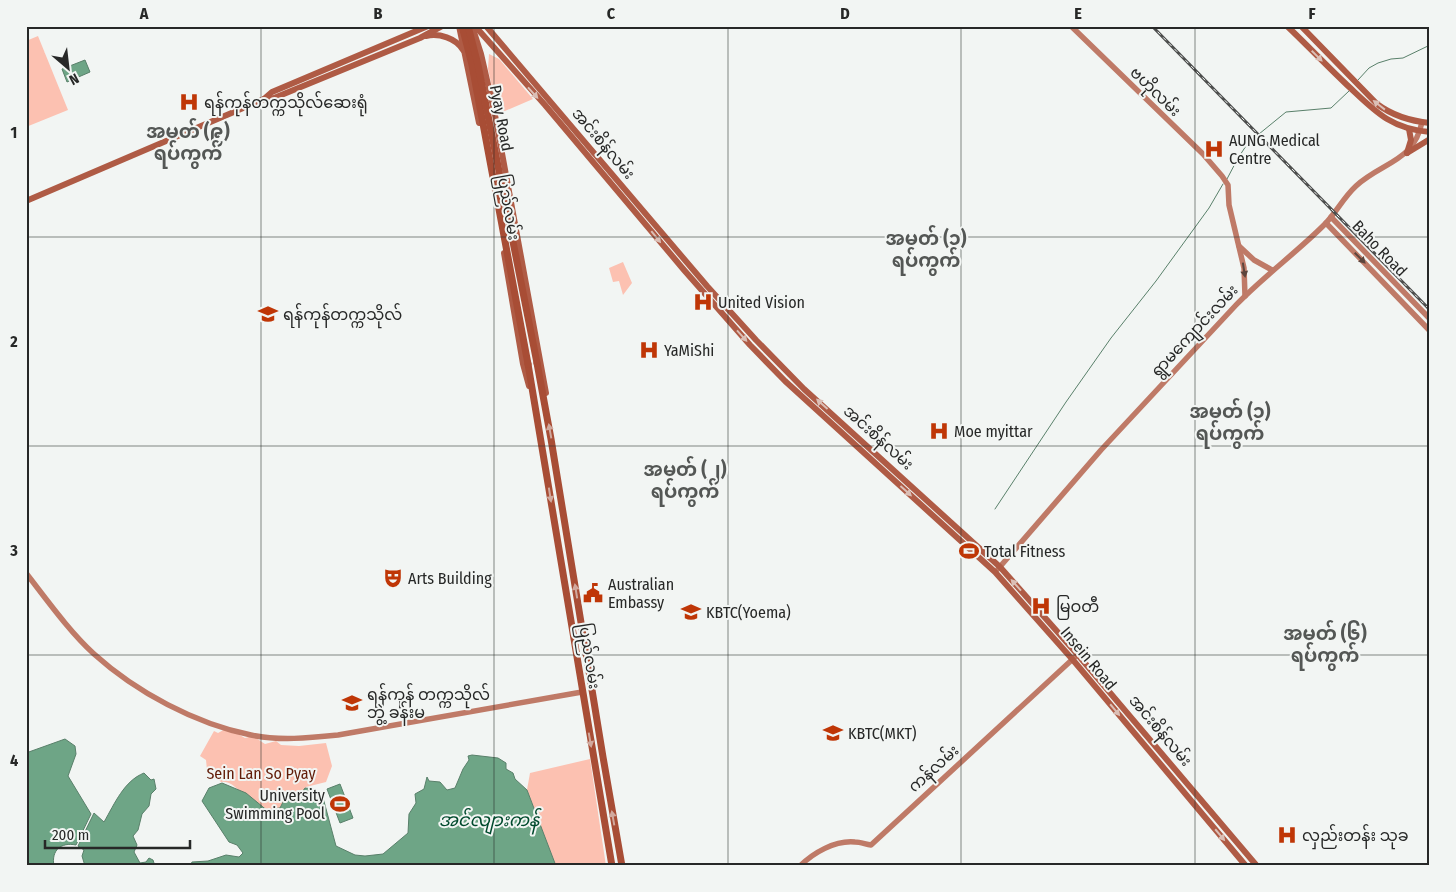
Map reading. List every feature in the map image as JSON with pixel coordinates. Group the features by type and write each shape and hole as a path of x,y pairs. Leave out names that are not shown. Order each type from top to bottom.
{"highway":[{"name":"ပြည်လမ်း","path":"460,26 472,65 533,391 612,866"},
{"name":"Pyay Road","path":"468,26 478,64 544,398"},
{"name":"ပြည်လမ်း","path":"544,398 622,866"},
{"path":"600,799 610,797"}],"main road":[{"path":"264,99 272,92 428,26"},
{"path":"26,201 264,99 274,98 420,38 442,26"},
{"name":"ပြည်လမ်း","path":"460,26 497,210 523,364 529,387 533,391"},
{"path":"474,26 492,47 481,54"},
{"path":"474,26 492,102 476,107"},
{"name":"အင်းစိန်လမ်း","path":"486,26 707,286 756,340 804,389 1000,567 1257,866"},
{"name":"ဗဟိုလမ်း","path":"1071,26 1203,154 1222,176 1228,185 1238,246"},
{"path":"1287,26 1358,97 1378,114 1389,121 1420,131 1430,132"},
{"path":"1301,26 1364,92 1385,109 1405,119 1430,123"},
{"path":"420,38 432,35 449,38 460,45 466,56"},
{"name":"အင်းစိန်လမ်း","path":"492,47 750,345 785,381 995,572 1026,607"},
{"name":"Pyay Road","path":"492,102 543,373 546,396 544,398"},
{"name":"ရွာမကျောင်းလမ်း","path":"995,572 1133,415 1245,296 1326,223 1358,184 1407,153 1415,143 1422,122"},
{"path":"1407,153 1411,140 1410,128"},
{"path":"1407,153 1430,139"},
{"name":"Baho Road","path":"1331,218 1430,319"},
{"path":"1326,223 1430,331"},
{"path":"1238,246 1254,260 1272,270"},
{"path":"1238,246 1244,268 1245,296"},
{"path":"26,573 94,654 142,691 208,723 251,735 304,738 338,735 582,692 594,702"},
{"name":"Insein Road","path":"1026,607 1076,657 1246,866"},
{"name":"ကန်လမ်း","path":"800,866 824,849 844,842 871,845 1076,657"},
{"path":"582,692 590,678"}],"green space":[{"path":"38,36 68,110 26,127 26,41"},
{"path":"489,54 499,59 533,99 498,114 488,69"},
{"path":"623,262 632,283 623,295 619,281 613,282 609,268"},
{"name":"Sein Lan So Pyay","path":"227,728 245,738 253,736 265,744 276,741 281,745 299,746 326,743 332,766 326,782 306,787 301,794 298,794 300,798 274,842 243,795 236,787 221,782 207,770 206,760 200,756 214,731 218,733"},
{"path":"590,759 606,866 556,866 527,790 530,773"}],"water":[{"path":"85,60 90,72 67,82 62,69"},
{"path":"65,739 75,746 76,754 68,776 91,814 76,845 71,844 58,848 53,860 54,866 26,866 26,753"},
{"name":"အင်လျားကန်","path":"468,756 498,758 506,763 506,769 513,773 515,779 527,790 556,866 190,866 192,862 208,861 226,855 239,857 243,853 237,845 229,842 202,801 209,788 222,783 246,793 269,812 272,809 280,808 285,798 300,795 305,788 314,789 322,794 336,846 355,855 383,854 408,833 409,814 416,803 415,794 424,789 427,777 429,781 440,782 447,790 455,788 469,760"},
{"path":"144,773 151,780 154,779 156,789 151,794 149,806 142,814 138,830 133,836 137,845 134,852 140,863 146,862 149,858 153,860 155,866 85,866 82,856 84,850 78,846 94,813 104,822 125,787"},
{"name":"University Swimming Pool","path":"340,784 353,818 340,823 327,789"}],"waterway":[{"path":"1358,80 1369,68 1378,63 1403,58 1430,45"},
{"path":"1227,179 1248,143 1286,112 1331,108 1349,91"},
{"path":"995,509 1066,402 1111,338 1156,281 1209,208 1223,184"}],"railway":[{"path":"1152,26 1430,310"}],"place":[{"name":"ရန်ကုန်တက္ကသိုလ်ဆေးရုံ","path":"189,102"},
{"name":"AUNG Medical Centre","path":"1214,149"},
{"name":"United Vision","path":"703,302"},
{"name":"ရန်ကုန်တက္ကသိုလ်","path":"268,314"},
{"name":"YaMiShi","path":"649,350"},
{"name":"Moe myittar","path":"939,431"},
{"name":"Total Fitness","path":"969,551"},
{"name":"Arts Building","path":"393,578"},
{"name":"Australian Embassy","path":"593,593"},
{"name":"မြဝတီ","path":"1041,606"},
{"name":"KBTC(Yoema)","path":"691,612"},
{"name":"ရန်ကုန် တက္ကသိုလ် ဘွဲ့ ခန်းမ","path":"352,703"},
{"name":"KBTC(MKT)","path":"833,733"},
{"name":"University Swimming Pool","path":"340,804"},
{"name":"လှည်းတန်း သုခ","path":"1287,835"}],"district":[{"name":"အမှတ် (၉) ရပ်ကွက်","path":"188,142"},
{"name":"အမှတ် (၁) ရပ်ကွက်","path":"926,249"},
{"name":"အမှတ် (၁) ရပ်ကွက်","path":"1230,422"},
{"name":"အမှတ် (၂) ရပ်ကွက်","path":"685,480"},
{"name":"အမှတ် (၆) ရပ်ကွက်","path":"1325,644"}]}
